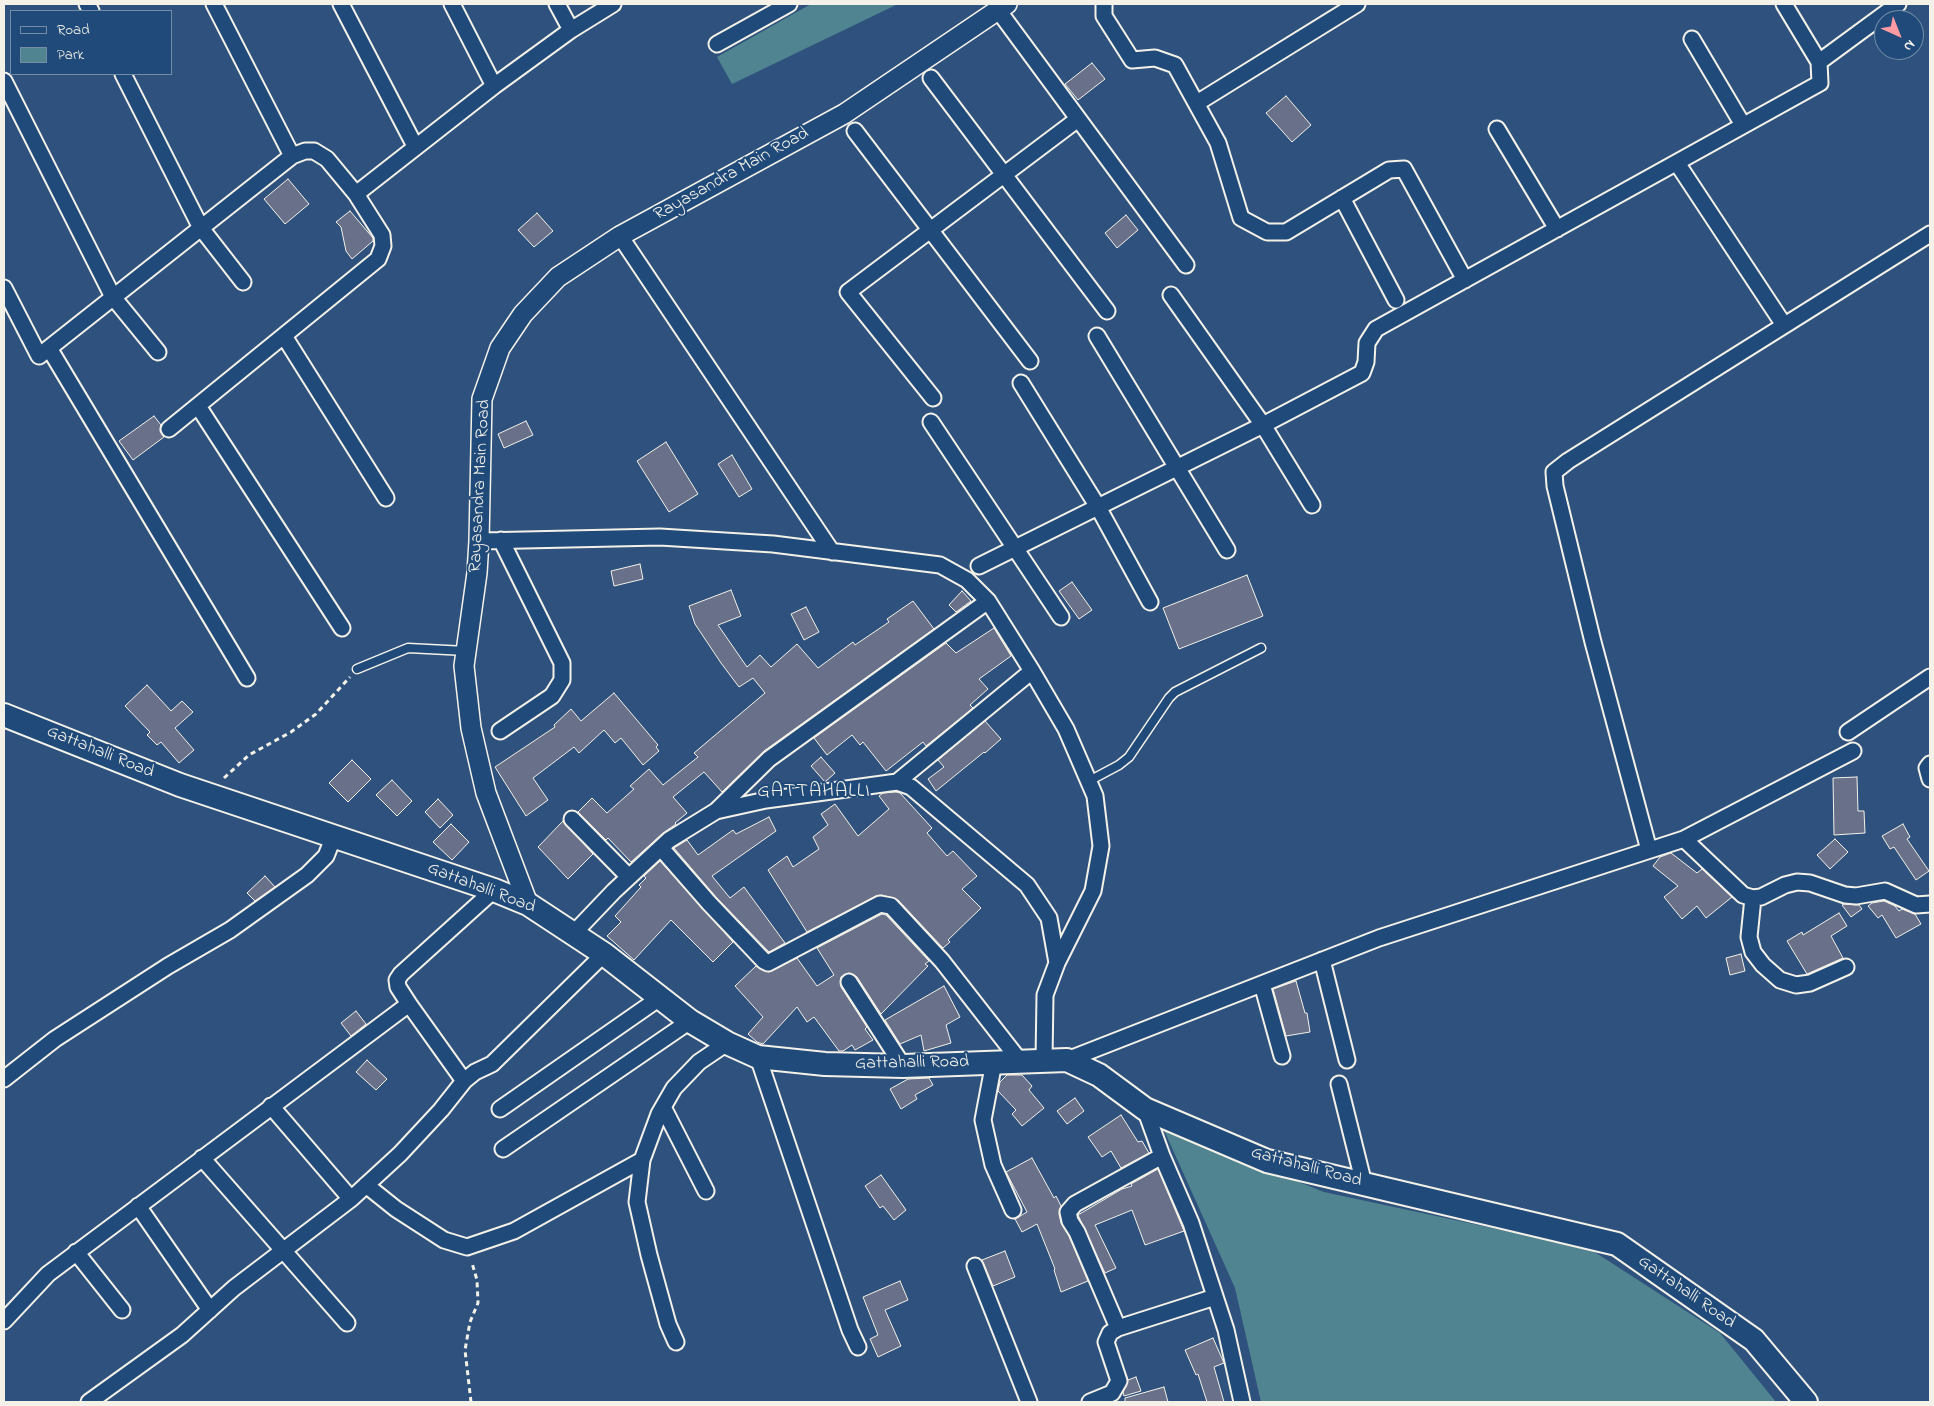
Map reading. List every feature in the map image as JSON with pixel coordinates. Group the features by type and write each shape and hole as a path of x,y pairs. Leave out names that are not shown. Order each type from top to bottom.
{"main road":[{"name":"Gattahalli Road","path":"4,715 180,785 494,890 528,904 604,954 690,1021 727,1043 758,1057 825,1064 903,1066 1068,1060 1099,1075 1145,1109 1267,1161 1617,1244 1754,1340 1806,1402"}],"street":[{"path":"214,4 292,156"},
{"path":"341,4 416,146"},
{"path":"452,4 494,86"},
{"path":"557,4 571,30"},
{"path":"356,194 494,86 571,30 613,4"},
{"path":"717,44 789,4"},
{"path":"1104,4 1104,16 1132,60 1155,58 1175,65 1218,143 1241,218 1267,232 1286,232 1389,170 1404,169 1465,280"},
{"path":"1197,103 1357,4"},
{"path":"979,566 1263,425 1362,373 1366,362 1367,344 1376,329 1820,83 1819,62 1784,4"},
{"path":"1819,62 1898,4"},
{"path":"1002,7 1078,119 1186,265"},
{"name":"Rayasandra Main Road","path":"528,904 486,793 470,728 464,666 477,574 482,399 500,348 523,314 558,277 620,236 844,114 1002,7"},
{"path":"1692,39 1743,125"},
{"path":"124,75 201,228 242,282"},
{"path":"931,78 1108,311"},
{"path":"4,81 113,297 158,352"},
{"path":"933,398 848,292 1078,119"},
{"path":"1497,129 1556,229"},
{"path":"855,131 1030,362"},
{"path":"4,288 39,356 292,156 305,150 314,151 327,159 356,194 382,235 383,246 378,259 169,429"},
{"path":"1677,163 1784,325"},
{"path":"1342,198 1396,300"},
{"path":"1649,850 1593,642 1555,486 1554,472 1930,234"},
{"path":"620,236 832,552"},
{"path":"1172,296 1263,425 1312,505"},
{"path":"284,336 386,498"},
{"path":"1097,336 1227,550"},
{"path":"49,348 247,678"},
{"path":"1021,383 1098,507 1150,602"},
{"path":"198,406 342,628"},
{"path":"931,422 1061,617"},
{"path":"479,541 660,536 773,544 940,565 967,580 988,601 1066,729 1095,796 1101,846 1093,891 1057,963 1045,996 1044,1060"},
{"path":"500,731 552,696 562,680 562,663 501,540"},
{"path":"573,934 629,876 669,840 716,811 769,759 988,601"},
{"path":"897,782 1032,672"},
{"path":"1848,732 1930,677"},
{"path":"1068,1060 1379,938 1684,838 1853,751"},
{"path":"1930,764 1928,768 1930,779"},
{"path":"716,811 766,800 897,782 911,787 1027,885 1049,918 1057,963"},
{"path":"572,819 629,876"},
{"path":"4,1079 54,1039 168,966 230,930 307,875 326,856 334,836"},
{"path":"1684,838 1743,895 1753,898 1761,897 1785,885 1797,882 1810,883 1845,895 1856,896 1886,891 1916,905 1930,904"},
{"path":"661,848 709,903 768,963 880,904 891,906 942,961 1020,1061"},
{"path":"464,1081 409,1004 398,987 397,980 401,974 494,890"},
{"path":"1753,898 1749,937 1753,952 1763,965 1780,980 1796,985 1810,983 1846,967"},
{"path":"89,1402 182,1335 234,1288 351,1199 400,1154 434,1118 464,1081 475,1072 492,1064 604,954"},
{"path":"1322,960 1347,1060"},
{"path":"850,982 903,1066"},
{"path":"1262,984 1282,1056"},
{"path":"500,1109 660,997"},
{"path":"4,1321 48,1274 76,1252 409,1004"},
{"path":"503,1149 690,1021"},
{"path":"676,1342 668,1324 651,1263 637,1202 642,1160 663,1107 674,1088 699,1062 727,1043"},
{"path":"758,1057 850,1330 858,1347"},
{"path":"994,1062 982,1120 993,1164 1013,1210"},
{"path":"1339,1084 1364,1184"},
{"path":"271,1106 351,1199"},
{"path":"663,1107 706,1191"},
{"path":"1145,1109 1162,1156 1191,1223 1226,1330 1242,1402"},
{"path":"1118,1328 1077,1232 1070,1221 1068,1212 1075,1204 1162,1156"},
{"path":"202,1158 347,1323"},
{"path":"366,1185 396,1209 444,1240 468,1248 514,1231 642,1160"},
{"path":"138,1206 210,1310"},
{"path":"76,1252 122,1310"},
{"path":"975,1266 1029,1402"},
{"path":"1090,1402 1112,1393 1119,1381 1106,1342 1110,1333 1118,1328 1215,1297"}],"lane":[{"path":"357,669 408,648 466,651"},
{"path":"1089,781 1119,765 1129,757 1175,692 1261,648"}],"path":[{"path":"206,794 249,755 292,732 316,714 357,669"},
{"path":"468,1248 476,1280 478,1303 470,1322 465,1350 471,1402"}],"green space":[{"path":"811,4 898,4 732,84 717,57"},
{"path":"1163,1128 1324,1192 1590,1249 1720,1333 1776,1402 1261,1402 1235,1288"}],"building":[{"path":"1092,63 1105,79 1078,100 1065,84"},
{"path":"1286,96 1311,125 1292,142 1266,113"},
{"path":"288,179 309,204 285,224 264,199"},
{"path":"350,211 373,238 373,241 352,259 346,251 341,227 336,222"},
{"path":"537,213 553,231 534,247 518,230"},
{"path":"1126,215 1138,230 1117,248 1105,233"},
{"path":"154,416 161,425 160,431 164,437 133,460 119,441"},
{"path":"526,421 533,435 504,448 498,434"},
{"path":"666,442 698,494 669,512 637,461"},
{"path":"732,455 752,489 739,497 718,464"},
{"path":"640,564 643,579 614,586 611,571"},
{"path":"1247,575 1263,616 1179,649 1163,608"},
{"path":"1072,582 1092,610 1079,619 1059,591"},
{"path":"731,590 741,616 718,625 747,667 760,655 771,667 797,644 818,668 853,642 855,645 889,622 887,619 913,601 934,629 764,751 722,792 704,772 673,797 687,813 631,862 608,838 606,840 578,812 592,798 607,813 634,789 630,786 649,769 663,785 698,757 694,753 765,693 753,678 739,687 695,624 689,606"},
{"path":"962,591 971,601 956,612 949,605"},
{"path":"806,607 819,632 804,640 791,614"},
{"path":"994,628 1011,656 979,679 988,689 970,705 973,708 926,746 923,742 886,771 863,742 860,745 852,735 827,755 814,738 946,643 956,653"},
{"path":"147,685 171,711 182,701 193,712 175,728 194,750 179,763 161,742 157,745 147,735 150,732 125,706"},
{"path":"614,693 658,745 656,747 659,751 643,765 621,738 615,743 604,730 579,753 574,747 533,778 548,800 526,816 495,767 555,727 554,725 571,709 581,721"},
{"path":"985,721 1001,739 936,791 928,779 944,767 938,760"},
{"path":"821,757 835,773 825,782 811,766"},
{"path":"352,760 371,779 348,802 329,783"},
{"path":"1857,777 1858,811 1864,811 1865,833 1834,835 1833,778"},
{"path":"392,780 412,801 397,816 376,795"},
{"path":"883,793 900,793 932,828 927,833 947,856 953,851 977,876 962,889 981,908 948,940 950,942 943,948 898,900 882,895 876,896 807,932 768,870 787,856 793,867 819,849 813,837 828,825 821,814 835,804 858,836 889,809 879,796"},
{"path":"438,799 453,815 440,828 425,812"},
{"path":"769,817 776,831 712,876 730,898 744,887 785,943 769,952 716,897 674,848 687,840 698,855 733,830 736,834"},
{"path":"563,821 593,854 568,879 538,847"},
{"path":"451,824 469,842 452,860 433,842"},
{"path":"1903,824 1910,837 1907,839 1929,871 1916,880 1894,847 1890,849 1882,836"},
{"path":"1835,839 1848,852 1830,869 1817,855"},
{"path":"1671,853 1697,873 1702,869 1732,897 1706,918 1697,906 1682,919 1664,897 1678,886 1653,866 1660,857"},
{"path":"660,861 733,942 713,962 671,920 634,960 607,936 621,922 615,916 641,887 639,885 646,878 644,876"},
{"path":"265,876 275,887 255,901 247,893"},
{"path":"1884,901 1895,906 1899,911 1902,909 1915,914 1921,924 1896,938 1882,915 1878,918 1868,906 1872,903"},
{"path":"1842,905 1859,905 1862,909 1851,917"},
{"path":"1839,913 1847,926 1831,936 1843,958 1807,974 1787,941 1802,932 1803,935"},
{"path":"882,914 886,915 929,961 925,964 928,966 881,1014 857,977 849,973 841,977 841,987 867,1027 865,1029 873,1040 855,1050 852,1045 843,1051 839,1051 814,1017 807,1022 797,1007 763,1044 757,1042 748,1034 763,1017 735,986 756,966 769,972 797,958 817,986 834,975 817,948"},
{"path":"1741,954 1745,971 1730,975 1726,958"},
{"path":"1296,981 1305,1013 1307,1013 1310,1032 1286,1036 1273,989"},
{"path":"944,986 960,1017 946,1025 951,1043 924,1051 921,1035 900,1044 885,1020"},
{"path":"356,1011 366,1024 351,1036 341,1023"},
{"path":"367,1060 387,1079 376,1090 356,1072"},
{"path":"1007,1075 1022,1075 1032,1086 1029,1090 1044,1108 1022,1126 1012,1114 1016,1110 998,1091 1000,1082"},
{"path":"929,1078 933,1085 915,1095 917,1099 901,1109 890,1089 908,1079"},
{"path":"1075,1098 1084,1111 1067,1124 1057,1111"},
{"path":"1121,1115 1138,1142 1142,1141 1149,1153 1121,1168 1111,1151 1102,1157 1088,1137"},
{"path":"1032,1158 1054,1198 1056,1196 1061,1206 1059,1214 1061,1223 1069,1236 1088,1281 1061,1292 1055,1269 1037,1224 1022,1232 1015,1219 1027,1212 1006,1172"},
{"path":"1158,1169 1184,1231 1145,1245 1132,1210 1095,1225 1116,1268 1105,1273 1078,1215 1122,1189 1132,1186 1131,1184"},
{"path":"881,1175 906,1210 894,1220 883,1206 880,1208 865,1186"},
{"path":"1005,1251 1015,1277 993,1286 982,1260"},
{"path":"900,1281 908,1300 885,1310 901,1346 878,1357 870,1339 878,1335 863,1297"},
{"path":"1213,1338 1224,1363 1214,1367 1224,1402 1207,1402 1198,1374 1196,1375 1185,1350"},
{"path":"1136,1377 1141,1391 1124,1396 1123,1392 1128,1380"},
{"path":"1164,1387 1168,1402 1125,1402 1125,1398"}],"district":[{"name":"GATTAHALLI","path":"814,793"}]}
